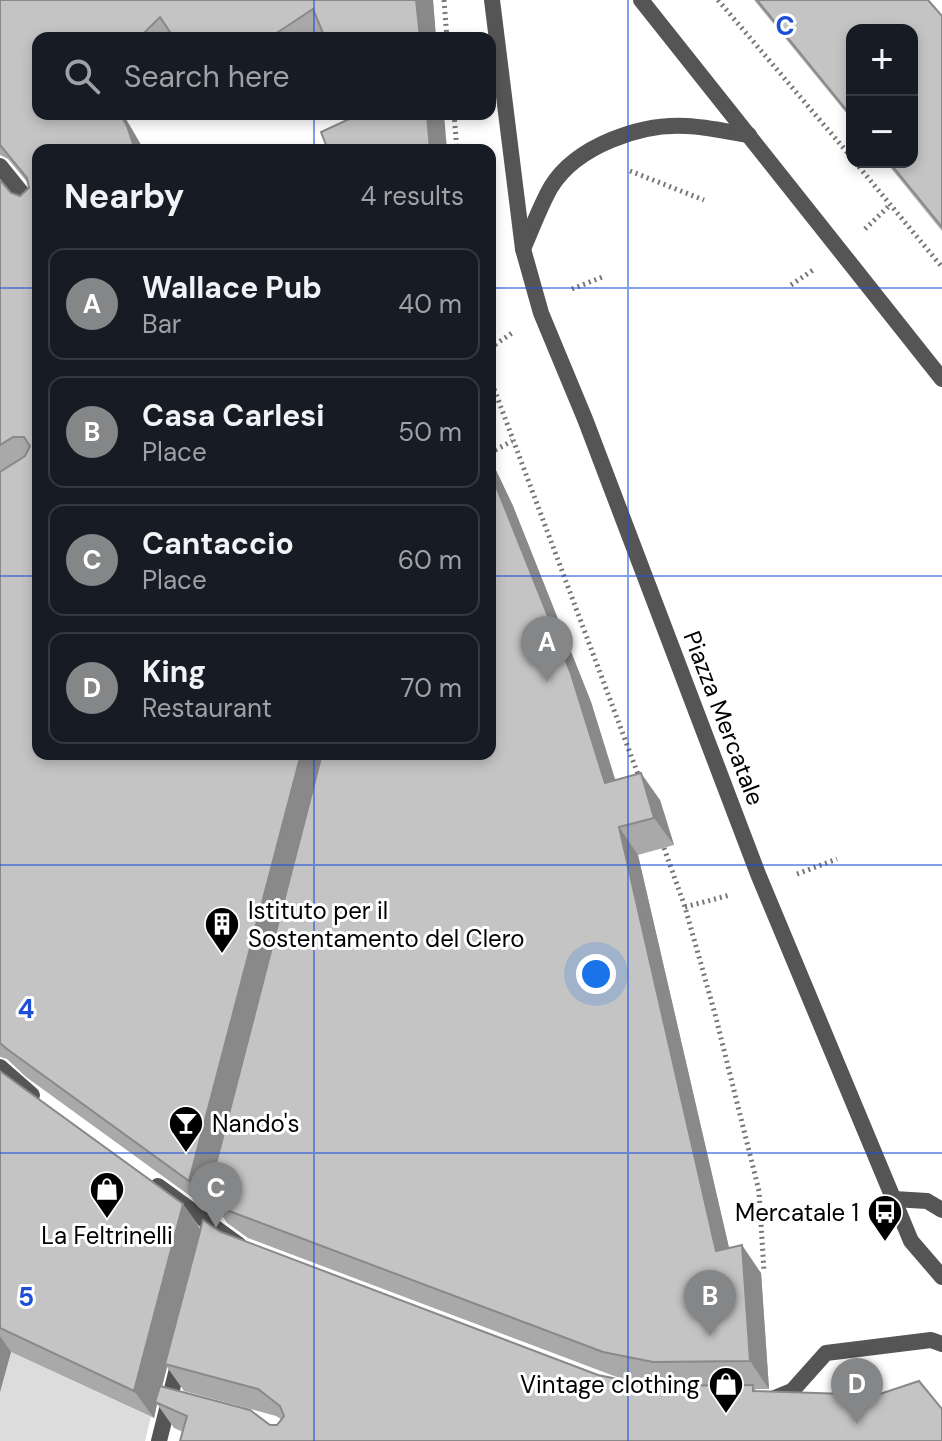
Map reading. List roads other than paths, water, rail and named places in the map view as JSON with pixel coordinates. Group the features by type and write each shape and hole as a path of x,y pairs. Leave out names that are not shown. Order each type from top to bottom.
{"street":[{"name":"Piazza Mercatale","path":"492,0 496,32"},
{"path":"641,0 942,379"},
{"name":"Piazza Mercatale","path":"496,32 523,249 541,313 590,431 758,874 911,1241 942,1277"},
{"path":"523,249 552,185 587,151 648,129 685,126 749,135"},
{"path":"0,166 32,206"},
{"path":"0,1067 42,1102"},
{"path":"140,1173 243,1248 258,1253"},
{"path":"894,1199 927,1201 942,1210"},
{"path":"755,1401 769,1401 792,1391 826,1353 931,1340 942,1344"},
{"path":"159,1441 176,1400 184,1341"}],"place":[{"name":"Wallace Pub","path":"547,682"},
{"name":"Istituto per il Sostentamento del Clero","path":"222,955"},
{"name":"Nando's","path":"186,1154"},
{"name":"La Feltrinelli","path":"107,1220"},
{"name":"Cantaccio","path":"216,1228"},
{"name":"Mercatale 1","path":"885,1243"},
{"name":"Casa Carlesi","path":"710,1336"},
{"name":"Vintage clothing","path":"726,1415"},
{"name":"King","path":"857,1424"}]}
